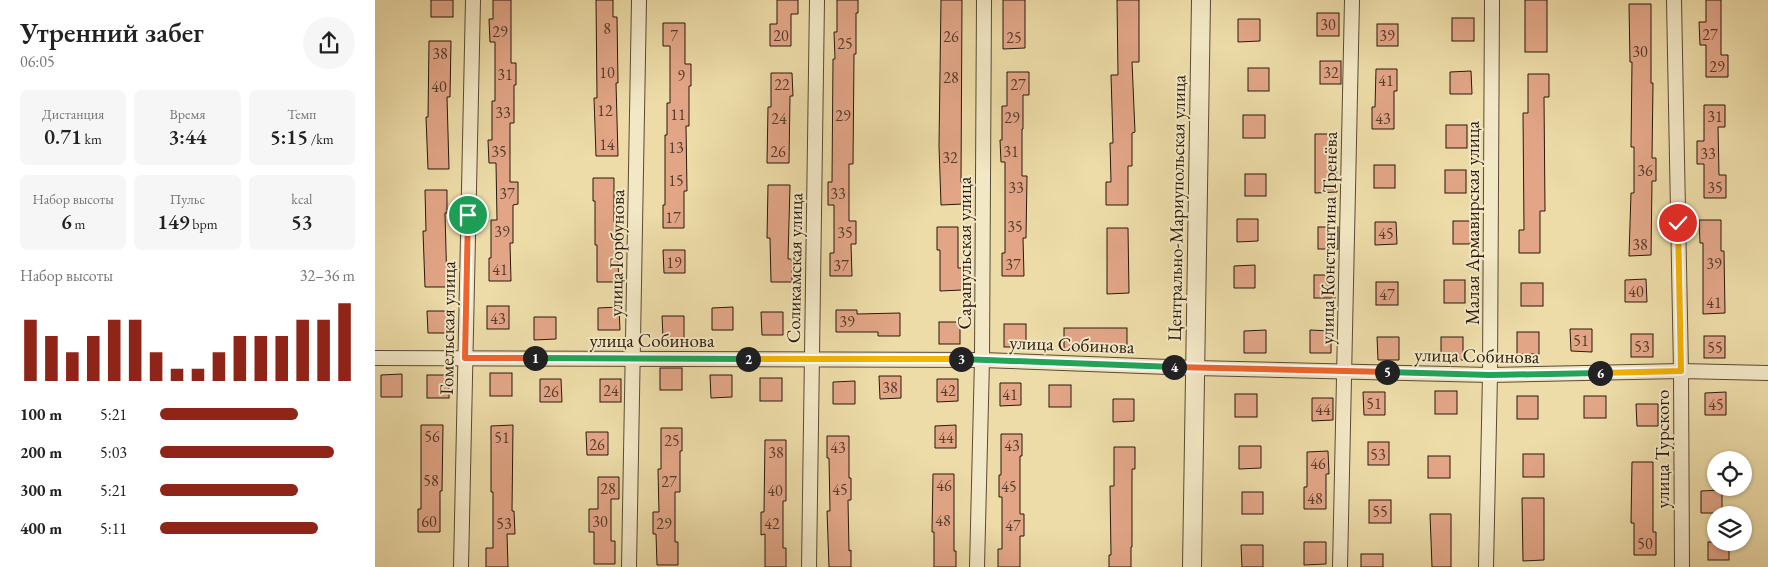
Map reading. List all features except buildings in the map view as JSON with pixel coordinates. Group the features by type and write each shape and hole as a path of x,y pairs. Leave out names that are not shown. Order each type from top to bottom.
{"street":[{"name":"Гомельская улица","path":"461,567 473,0"},
{"name":"улица Горбунова","path":"629,567 639,0"},
{"name":"Соликамская улица","path":"809,567 817,0"},
{"name":"Сарапульская улица","path":"977,567 982,360 984,0"},
{"name":"Центрально-Мариупольская улица","path":"1192,567 1201,0"},
{"name":"улица Константина Тренёва","path":"1340,567 1352,0"},
{"name":"Малая Армавирская улица","path":"1486,567 1490,375 1492,0"},
{"name":"улица Турского","path":"1674,0 1681,371 1681,567"},
{"name":"улица Собинова","path":"375,358 982,360 1195,368 1490,375 1681,371 1768,373"}],"route":[{"path":"468,215 465,358 982,360 1195,368 1490,375 1681,371 1678,223"}]}
